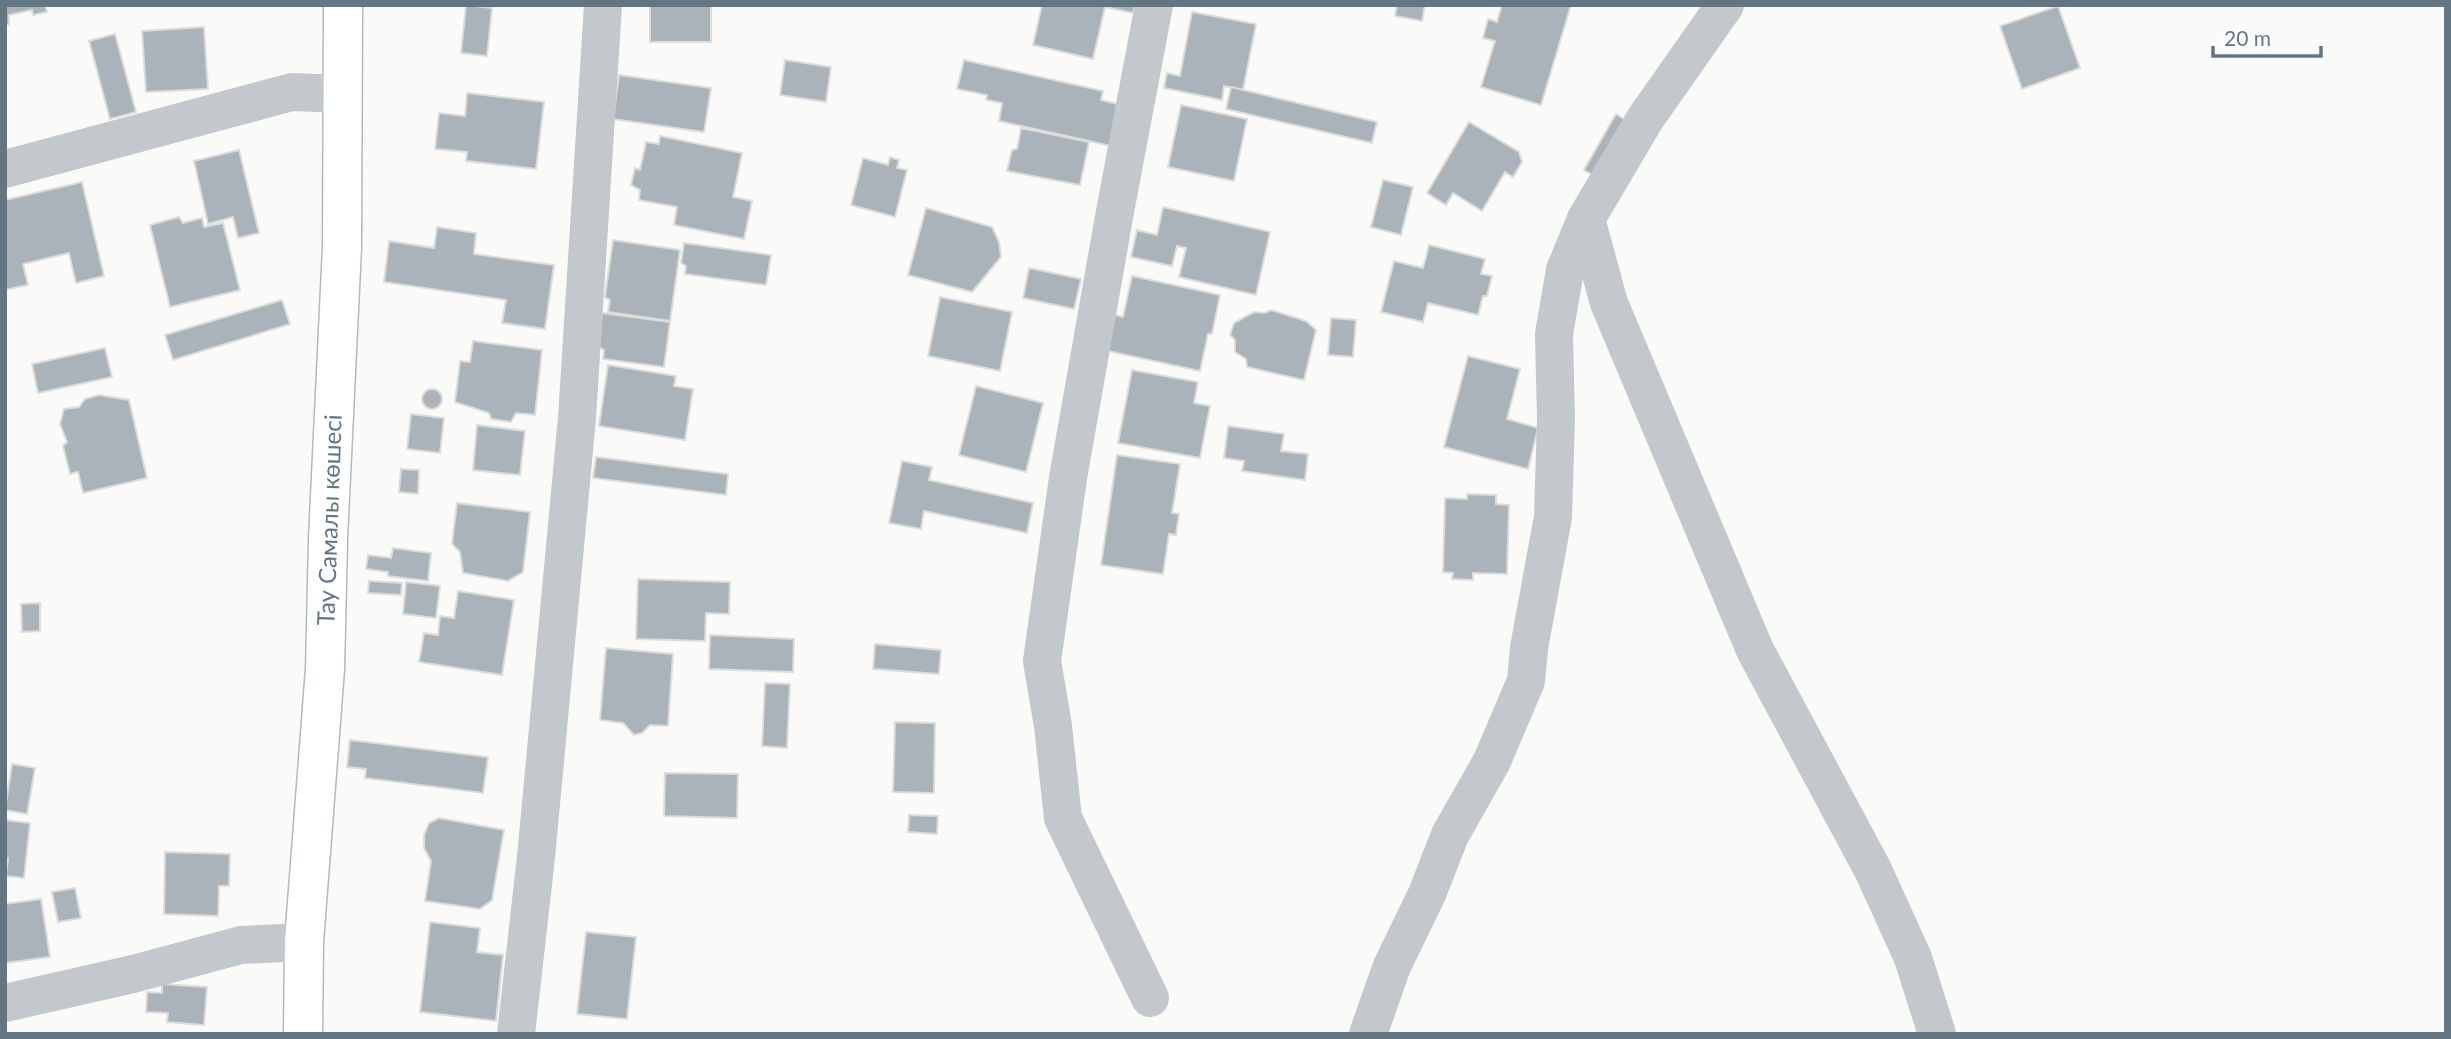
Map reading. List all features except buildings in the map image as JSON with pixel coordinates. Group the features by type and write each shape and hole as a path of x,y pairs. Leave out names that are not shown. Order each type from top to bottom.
{"street":[{"name":"Тау Самалы көшесі","path":"303,1034 304,942 325,669 342,247 343,5"},
{"path":"516,1034 536,857 577,418 603,5"},
{"path":"1150,998 1063,818 1053,726 1042,661 1068,478 1154,5"},
{"path":"1368,1034 1392,966 1427,894 1450,835 1492,761 1526,681 1533,622 1553,517 1556,419 1554,334 1565,270 1586,219 1645,119 1725,5"},
{"path":"5,169 292,92 343,94"},
{"path":"1586,219 1609,303 1755,650 1872,870 1913,958 1937,1034"},
{"path":"5,1003 133,974 241,945 304,942"}]}
